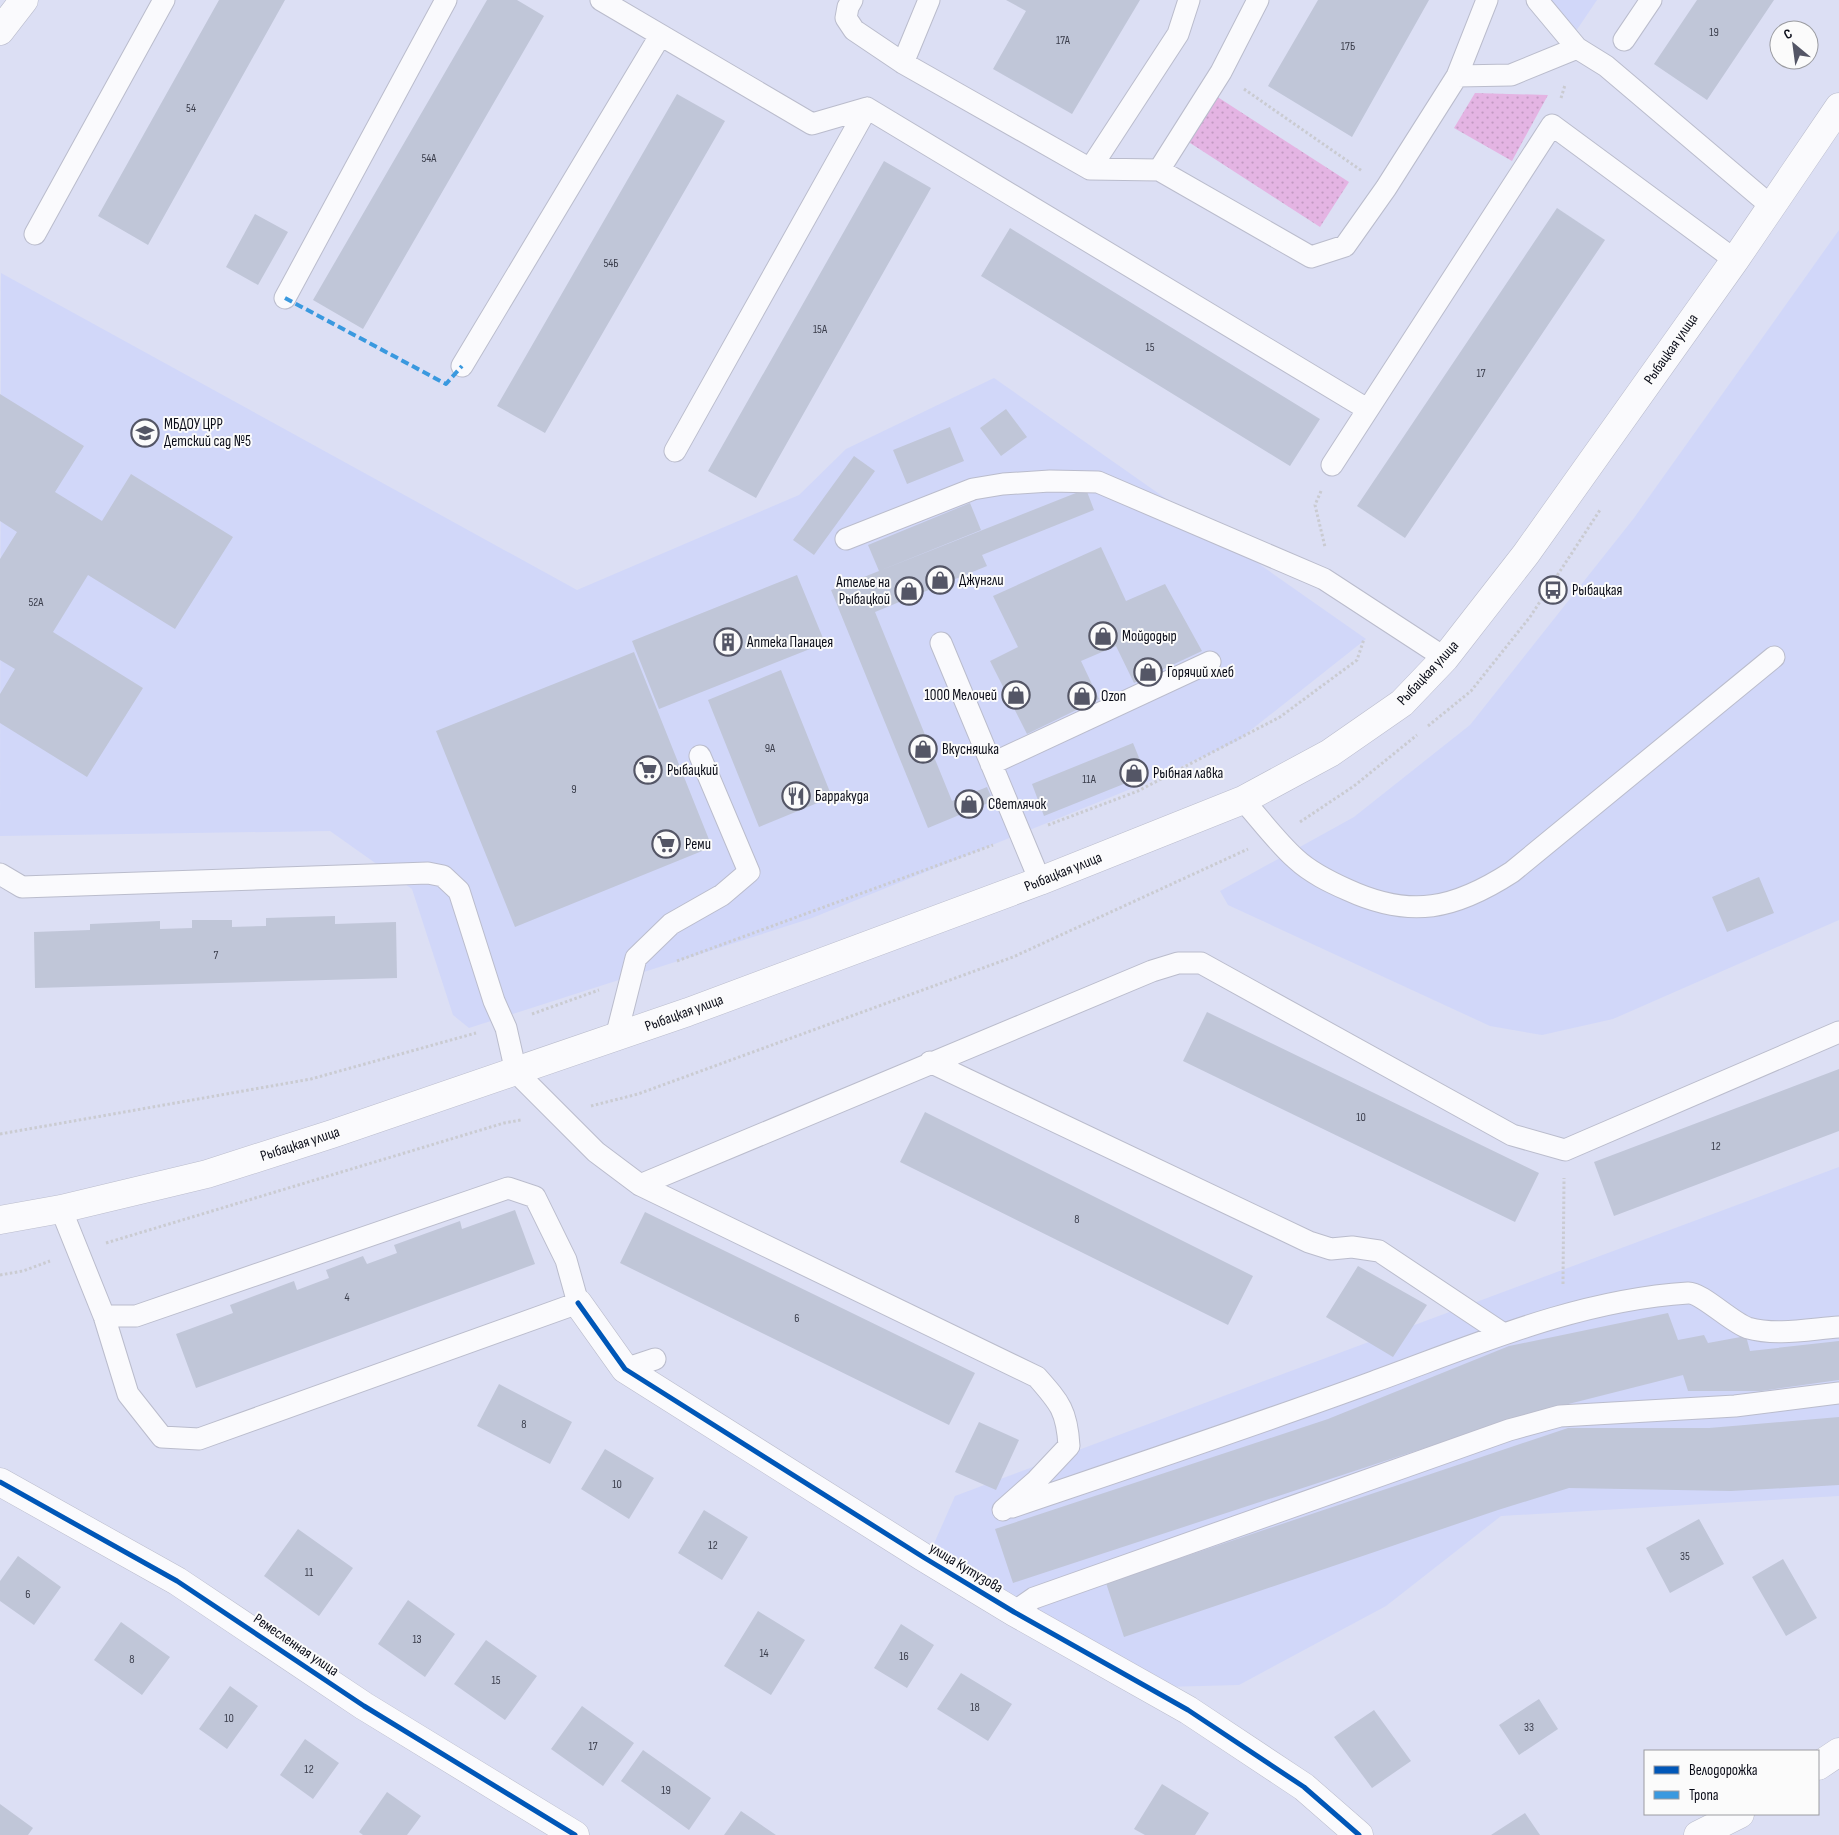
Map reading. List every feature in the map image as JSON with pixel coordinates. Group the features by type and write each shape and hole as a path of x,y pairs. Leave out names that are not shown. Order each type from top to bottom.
{"main road":[{"path":"0,31 24,0"},
{"name":"Рыбацкая улица","path":"0,1220 61,1209 208,1174 616,1037 1040,882 1243,800 1330,753 1402,703 1445,658 1526,554 1735,260 1839,107"},
{"name":"улица Кутузова","path":"578,1303 625,1369 922,1557 1014,1612 1188,1710 1304,1787 1359,1835"},
{"name":"Ремесленная улица","path":"0,1482 177,1581 364,1706 575,1835"},
{"path":"1819,1765 1839,1752"},
{"path":"1698,1835 1738,1815"}],"lane":[{"path":"35,234 164,0"},
{"path":"285,298 446,0"},
{"path":"600,0 812,124 867,108 1367,409"},
{"path":"852,0 848,7 846,18 854,30 903,63 1090,169 1159,170 1311,257 1345,246 1386,188 1457,76 1487,0"},
{"path":"903,63 929,0"},
{"path":"1090,169 1178,34 1189,0"},
{"path":"1159,170 1221,72 1258,0"},
{"path":"1537,0 1576,48 1606,66 1771,206"},
{"path":"1624,40 1651,0"},
{"path":"462,366 660,36"},
{"path":"1457,76 1511,75 1576,48"},
{"path":"675,451 867,108"},
{"path":"1332,465 1552,125 1735,260"},
{"path":"846,539 973,489 1003,484 1050,481 1098,482 1324,579 1445,658"},
{"path":"941,643 1040,882"},
{"path":"1243,800 1296,860 1329,882 1372,901 1396,906 1424,907 1457,901 1482,891 1512,872 1774,657"},
{"path":"991,764 1210,662"},
{"path":"616,1037 636,958 671,924 722,895 749,872 700,756"},
{"path":"0,874 22,887 428,873 443,876 459,891 494,1001 506,1028 516,1072 596,1152 640,1185 1037,1377 1055,1397 1068,1421 1069,1446 1037,1480 1003,1510 1372,1382 1502,1333 1565,1314 1635,1299 1691,1293 1745,1327 1765,1332 1839,1327"},
{"path":"640,1185 930,1062 1152,971 1178,963 1201,963 1512,1135 1565,1150 1839,1032"},
{"path":"930,1062 1309,1242 1331,1249 1352,1247 1379,1251 1502,1333"},
{"path":"61,1209 104,1316 128,1394 162,1438 198,1439 578,1303 566,1260 535,1198 508,1188 136,1316 104,1316"},
{"path":"625,1369 656,1359"},
{"path":"1014,1612 1034,1598 1509,1430 1560,1416 1735,1406 1839,1393"}],"path":[{"path":"1221,72 1386,188"},
{"path":"1320,524 1322,542"},
{"path":"1563,1285 1562,1244 1565,1150"},
{"path":"0,1275 44,1263"}],"shaded area":[{"path":"1549,0 1597,0 1574,34"},
{"path":"1475,93 1548,95 1512,161 1454,128"},
{"path":"1216,96 1349,182 1320,227 1187,141"},
{"path":"1839,230 1839,920 1613,1019 1542,1035 1490,1026 1228,905 1220,891 1354,817 1470,725 1634,518"},
{"path":"1,273 577,590 799,495 846,449 994,378 1366,639 1237,741 1143,784 812,918 469,1028 453,1015 412,889 330,831 0,836"},
{"path":"1839,1167 1839,1496 1501,1516 1386,1606 1239,1685 1126,1688 921,1573 955,1496"}],"building":[{"path":"219,0 285,0 148,245 98,216"},
{"path":"487,0 517,0 544,16 363,329 313,300"},
{"path":"1006,0 1140,0 1072,114 993,69 1026,11"},
{"path":"1318,0 1429,0 1352,137 1268,86"},
{"path":"1697,0 1774,0 1707,100 1654,64"},
{"path":"677,94 725,121 545,433 497,406"},
{"path":"884,161 931,188 756,498 708,471"},
{"path":"1557,208 1605,240 1405,538 1357,506"},
{"path":"255,214 288,232 258,285 226,267"},
{"path":"1010,228 1320,419 1290,466 981,276"},
{"path":"0,394 84,446 55,492 102,521 131,474 233,537 175,629 88,575 53,632 143,688 87,777 0,723 0,694 15,669 0,660 0,559 17,532 0,521"},
{"path":"1006,409 1027,437 1001,456 980,428"},
{"path":"950,427 964,461 907,484 893,450"},
{"path":"854,456 875,471 814,555 793,540"},
{"path":"1086,489 1094,510 982,555 987,566 875,612 952,801 987,787 993,801 928,828 831,590"},
{"path":"970,503 981,530 879,571 868,545"},
{"path":"1101,547 1126,601 1165,584 1202,651 1134,683 1116,646 1081,661 1099,699 1027,734 990,661 1018,647 993,596"},
{"name":"Аптека Панацея","path":"797,575 825,643 659,709 632,641"},
{"path":"634,652 712,847 515,927 436,731"},
{"path":"781,670 832,797 759,827 708,700"},
{"path":"1133,743 1146,775 1044,816 1032,784"},
{"path":"1759,877 1774,913 1727,932 1712,897"},
{"path":"335,916 335,924 396,922 397,978 35,988 34,932 90,930 90,924 160,921 160,929 192,928 192,920 232,920 232,927 266,926 266,918"},
{"path":"1207,1012 1539,1173 1515,1222 1183,1061"},
{"path":"1839,1069 1839,1131 1614,1216 1594,1162"},
{"path":"925,1112 1253,1276 1228,1325 900,1162"},
{"path":"515,1210 535,1264 196,1388 176,1334 233,1313 230,1305 294,1281 297,1290 329,1278 326,1270 363,1256 367,1264 397,1253 394,1245 460,1221 462,1229"},
{"path":"645,1212 975,1373 949,1425 620,1263"},
{"path":"1358,1266 1427,1305 1393,1357 1326,1317"},
{"path":"1668,1313 1678,1340 1704,1335 1708,1343 1746,1336 1750,1351 1839,1341 1839,1380 1761,1391 1688,1391 1683,1375 1525,1415 1013,1583 995,1529 1328,1419 1509,1346"},
{"path":"499,1384 572,1422 550,1464 477,1426"},
{"path":"1839,1417 1839,1485 1731,1491 1569,1488 1498,1510 1124,1637 1106,1583 1568,1428 1709,1428"},
{"path":"979,1422 1019,1440 996,1490 955,1472"},
{"path":"605,1449 654,1478 629,1519 581,1489"},
{"path":"704,1510 748,1537 722,1580 678,1553"},
{"path":"1699,1519 1724,1564 1670,1593 1646,1548"},
{"path":"298,1529 353,1568 319,1616 264,1576"},
{"path":"18,1556 61,1587 34,1625 0,1601 0,1581"},
{"path":"1783,1559 1817,1618 1786,1636 1752,1577"},
{"path":"408,1600 455,1634 425,1677 378,1644"},
{"path":"758,1611 805,1640 771,1695 724,1666"},
{"path":"121,1622 170,1657 142,1695 94,1660"},
{"path":"901,1624 934,1645 907,1688 874,1668"},
{"path":"486,1640 537,1676 505,1720 454,1684"},
{"path":"961,1673 1012,1704 988,1741 937,1709"},
{"path":"230,1686 258,1706 227,1749 199,1729"},
{"path":"1539,1699 1558,1729 1519,1755 1499,1725"},
{"path":"582,1706 634,1743 603,1786 551,1749"},
{"path":"1374,1710 1411,1761 1372,1788 1334,1737"},
{"path":"305,1739 339,1763 313,1799 280,1775"},
{"path":"643,1750 711,1798 689,1830 621,1781"},
{"path":"1162,1784 1209,1813 1195,1835 1145,1835 1134,1829"},
{"path":"387,1792 421,1816 407,1835 363,1835 359,1832"},
{"path":"0,1804 33,1828 28,1835 0,1835"},
{"path":"741,1811 776,1835 724,1835"},
{"path":"1525,1813 1540,1835 1491,1835"}],"marked path":[{"path":"285,298 446,384 462,366"}],"cycle path":[{"path":"578,1303 625,1369 923,1557 1014,1612 1188,1710 1304,1787 1359,1835"},
{"path":"0,1482 177,1581 364,1706 575,1835"}],"place":[{"name":"МБДОУ ЦРР Детский сад №5","path":"145,433"},
{"name":"Джунгли","path":"940,580"},
{"name":"Рыбацкая","path":"1553,590"},
{"name":"Ателье на Рыбацкой","path":"909,591"},
{"name":"Мойдодыр","path":"1103,636"},
{"name":"Аптека Панацея","path":"728,642"},
{"name":"Горячий хлеб","path":"1148,672"},
{"name":"1000 Мелочей","path":"1016,695"},
{"name":"Ozon","path":"1082,696"},
{"name":"Вкусняшка","path":"923,749"},
{"name":"Рыбацкий","path":"648,770"},
{"name":"Рыбная лавка","path":"1134,773"},
{"name":"Барракуда","path":"796,796"},
{"name":"Светлячок","path":"969,804"},
{"name":"Реми","path":"666,844"}]}
